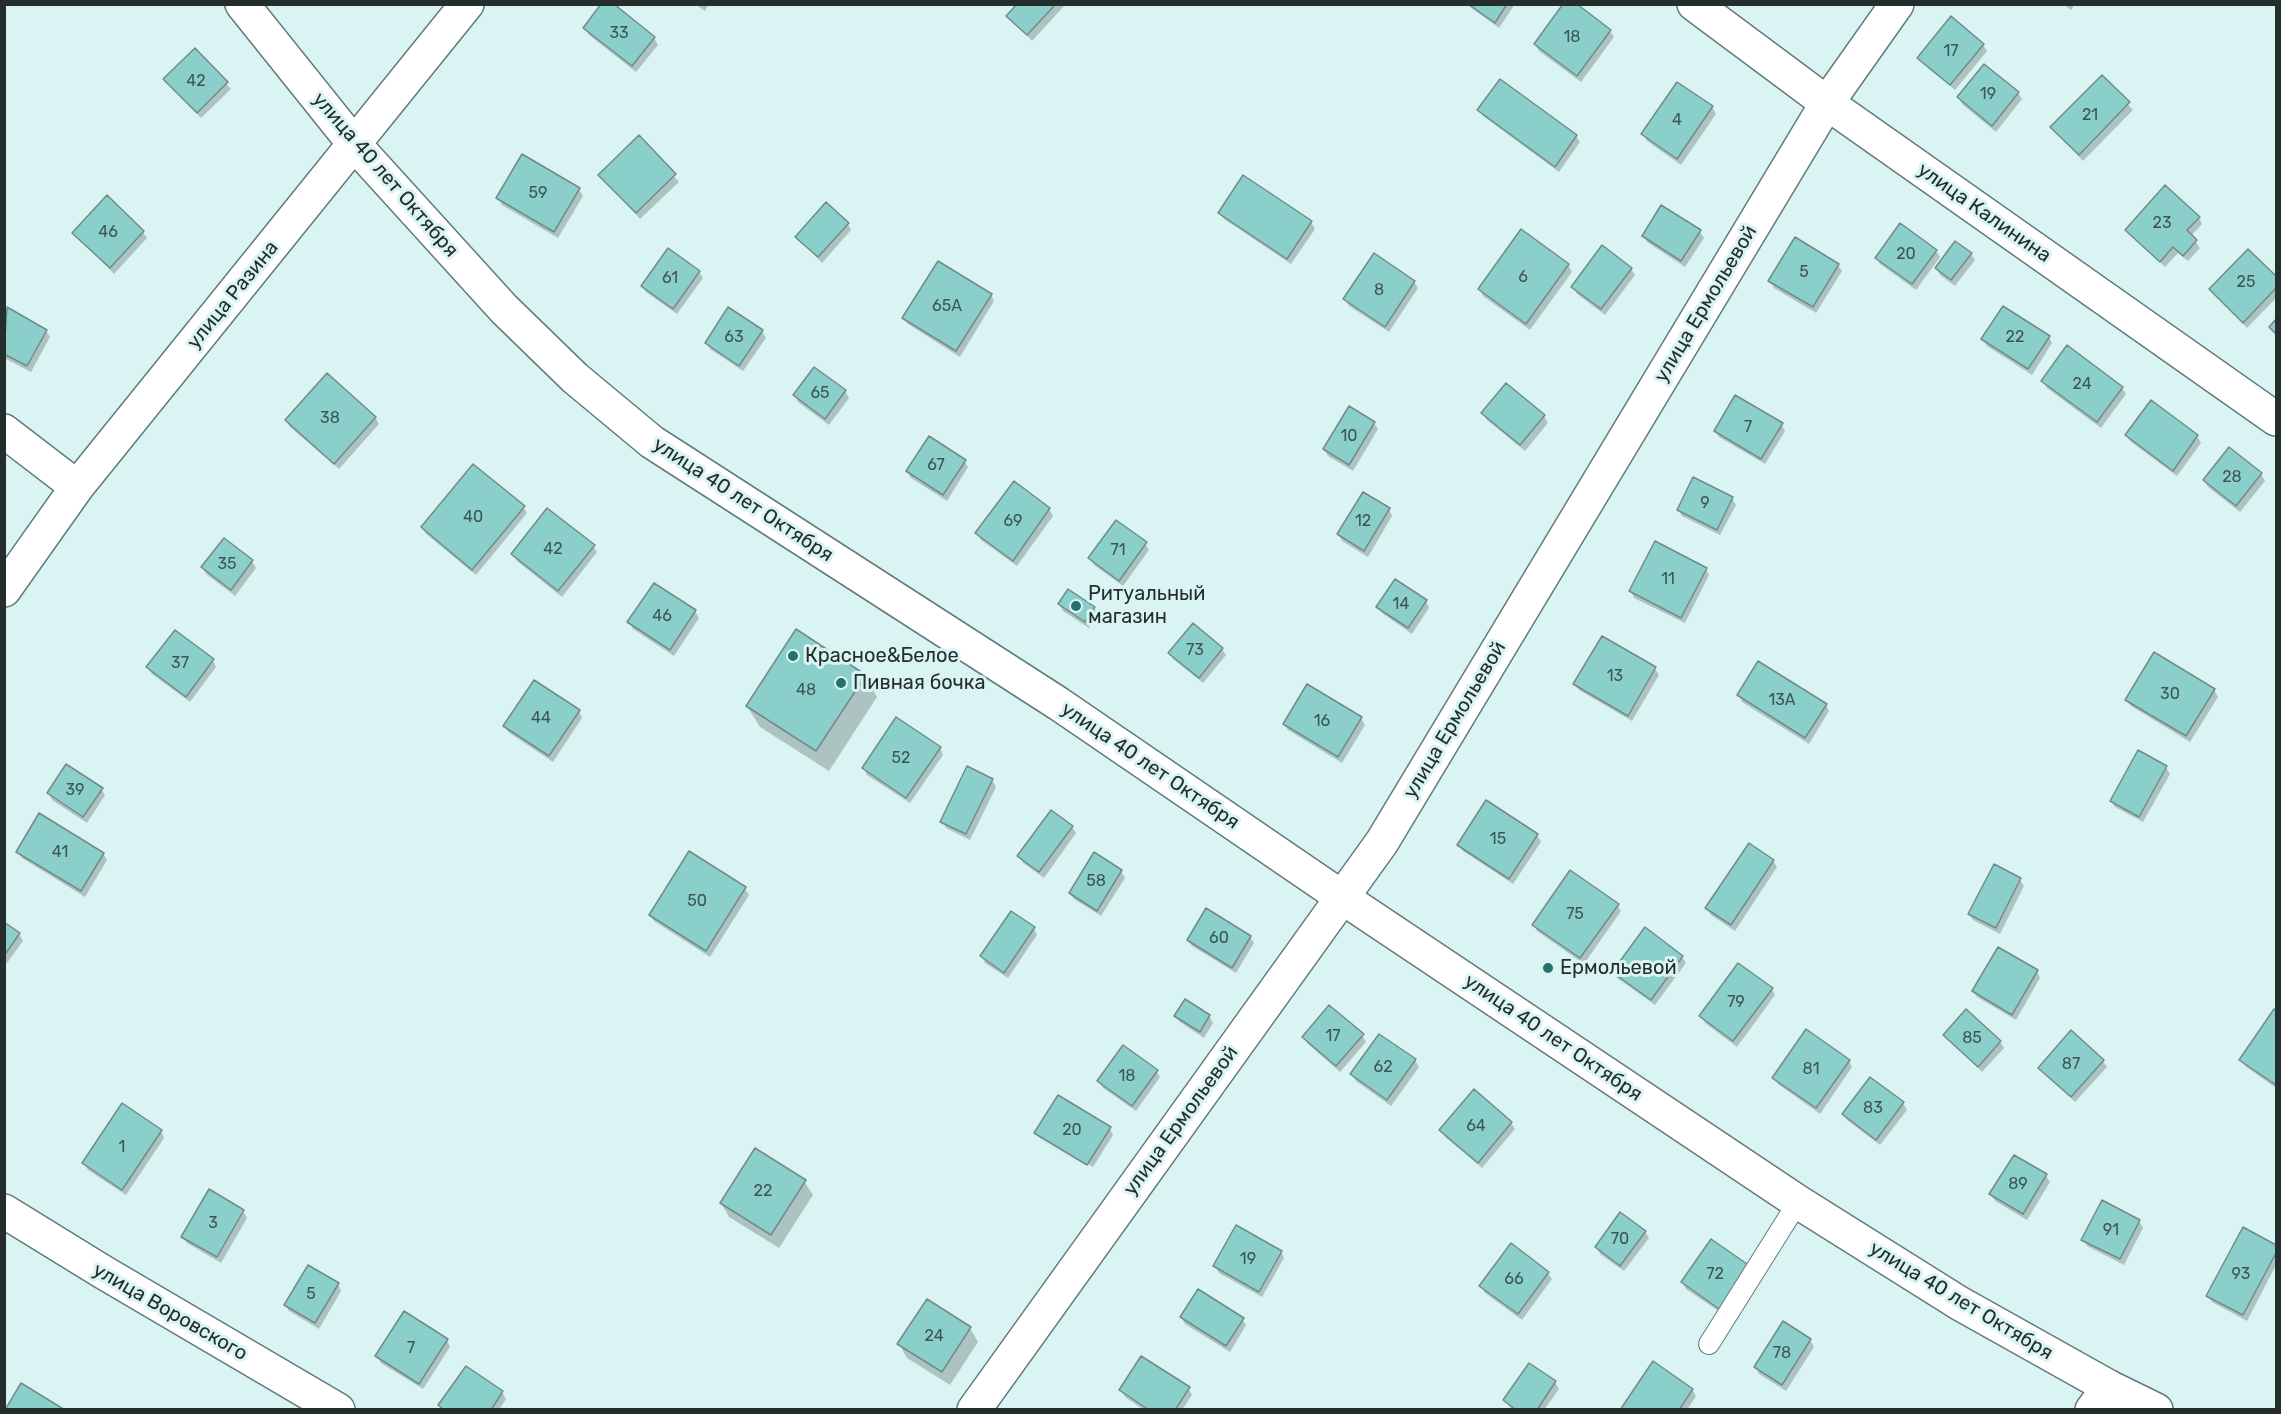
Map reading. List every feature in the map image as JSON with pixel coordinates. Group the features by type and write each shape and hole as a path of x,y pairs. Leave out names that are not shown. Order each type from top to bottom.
{"street":[{"name":"улица 40 лет Октября","path":"242,4 355,145 504,309 575,378 652,442 1059,704 1343,898 1798,1202 1959,1303 2101,1398 2156,1410"},
{"name":"улица Разина","path":"4,590 77,487 467,4"},
{"name":"улица Калинина","path":"1694,4 1827,103 2277,419"},
{"name":"улица Ермольевой","path":"974,1410 1382,842 1827,103 1897,4"},
{"path":"4,431 77,487"},
{"name":"улица Воровского","path":"4,1211 338,1410"}],"lane":[{"path":"1709,1344 1798,1202"}],"building":[{"path":"601,4 614,4 655,37 632,66 583,28"},
{"path":"1017,4 1056,4 1027,35 1006,16"},
{"path":"1468,4 1507,4 1495,23"},
{"path":"1563,4 1577,4 1611,30 1577,76 1534,44"},
{"path":"1951,16 1984,44 1950,85 1917,58"},
{"path":"195,48 228,82 197,113 163,79"},
{"path":"1984,64 2019,92 1992,126 1957,97"},
{"path":"2102,75 2130,102 2079,155 2050,127"},
{"path":"1500,79 1577,135 1555,167 1477,110"},
{"path":"1677,82 1713,106 1677,159 1641,134"},
{"path":"639,135 676,174 636,213 598,175"},
{"path":"522,154 580,188 554,232 496,198"},
{"path":"1243,175 1312,221 1287,259 1218,213"},
{"path":"2165,185 2200,217 2187,230 2197,240 2183,256 2173,247 2160,262 2125,230"},
{"path":"107,195 144,231 110,268 72,233"},
{"path":"826,202 849,223 818,257 795,237"},
{"path":"1661,205 1701,230 1681,261 1642,236"},
{"path":"1900,223 1937,250 1912,284 1875,258"},
{"path":"1521,229 1569,264 1526,324 1478,289"},
{"path":"1795,237 1839,264 1813,307 1768,281"},
{"path":"1955,241 1972,253 1951,280 1935,268"},
{"path":"1602,245 1632,268 1601,309 1571,287"},
{"path":"668,248 700,271 673,309 641,286"},
{"path":"2248,249 2276,276 2276,288 2243,323 2209,289"},
{"path":"1374,253 1415,281 1385,327 1343,299"},
{"path":"938,261 992,294 956,351 902,318"},
{"path":"2003,306 2050,336 2028,369 1981,339"},
{"path":"7,307 47,330 27,366 4,354"},
{"path":"728,307 763,330 739,366 705,343"},
{"path":"2276,319 2276,334 2269,327"},
{"path":"2067,345 2123,387 2097,422 2041,381"},
{"path":"814,367 846,390 825,419 793,395"},
{"path":"327,373 376,417 334,464 285,420"},
{"path":"1506,383 1545,415 1520,445 1481,413"},
{"path":"1735,395 1783,423 1761,459 1714,431"},
{"path":"2151,400 2198,435 2173,471 2125,435"},
{"path":"1349,406 1375,422 1349,465 1323,449"},
{"path":"929,436 966,460 943,495 906,471"},
{"path":"2229,447 2262,473 2236,506 2203,480"},
{"path":"473,464 525,506 472,570 421,527"},
{"path":"1693,477 1733,497 1717,530 1677,510"},
{"path":"1014,481 1050,508 1013,561 975,533"},
{"path":"1363,492 1390,508 1364,551 1337,534"},
{"path":"547,508 595,545 558,591 511,554"},
{"path":"1116,520 1147,542 1119,581 1088,558"},
{"path":"224,538 253,560 231,590 201,567"},
{"path":"1655,541 1707,568 1681,618 1629,591"},
{"path":"1395,579 1427,600 1408,628 1376,607"},
{"path":"654,583 696,610 670,650 627,622"},
{"name":"Ритуальный магазин","path":"1068,589 1095,607 1085,622 1058,604"},
{"path":"1193,623 1223,648 1199,678 1168,653"},
{"path":"796,629 866,675 816,751 746,706"},
{"path":"175,630 214,659 186,697 146,667"},
{"path":"1602,636 1656,667 1628,716 1573,684"},
{"path":"2154,652 2215,689 2186,736 2125,700"},
{"path":"1758,661 1827,704 1805,738 1737,695"},
{"path":"534,680 580,710 549,756 503,726"},
{"path":"1307,684 1362,717 1338,757 1283,724"},
{"path":"896,717 941,747 906,798 862,768"},
{"path":"2138,750 2167,766 2139,817 2110,801"},
{"path":"66,764 103,788 83,817 47,793"},
{"path":"967,766 993,779 966,834 940,822"},
{"path":"1486,800 1538,834 1509,879 1457,845"},
{"path":"1051,810 1073,826 1039,872 1017,856"},
{"path":"39,813 104,853 81,891 16,852"},
{"path":"1749,843 1774,860 1731,925 1705,908"},
{"path":"689,851 746,887 706,951 649,915"},
{"path":"1094,852 1122,870 1097,911 1069,893"},
{"path":"1994,864 2021,878 1996,928 1968,914"},
{"path":"1570,870 1619,904 1580,958 1532,925"},
{"path":"1206,908 1251,936 1232,968 1187,940"},
{"path":"1011,911 1035,927 1004,973 980,956"},
{"path":"4,922 20,933 4,956"},
{"path":"1645,927 1683,956 1651,1000 1612,972"},
{"path":"1998,947 2038,970 2012,1015 1972,991"},
{"path":"1738,963 1773,988 1733,1041 1699,1016"},
{"path":"1185,999 1210,1015 1200,1032 1174,1016"},
{"path":"1329,1005 1364,1034 1336,1066 1302,1037"},
{"path":"1966,1009 2001,1041 1978,1067 1943,1035"},
{"path":"2274,1009 2276,1010 2276,1085 2239,1060"},
{"path":"1806,1029 1850,1060 1816,1108 1772,1078"},
{"path":"2071,1030 2104,1060 2071,1097 2038,1068"},
{"path":"1379,1034 1416,1059 1387,1100 1350,1074"},
{"path":"1123,1045 1158,1070 1132,1106 1097,1081"},
{"path":"1870,1077 1904,1102 1876,1140 1842,1114"},
{"path":"1474,1089 1512,1122 1478,1163 1439,1130"},
{"path":"1058,1095 1111,1127 1087,1165 1034,1133"},
{"path":"122,1103 162,1130 122,1190 82,1163"},
{"path":"755,1148 806,1180 771,1235 720,1203"},
{"path":"2014,1155 2047,1174 2023,1214 1989,1194"},
{"path":"209,1189 244,1210 217,1257 181,1237"},
{"path":"2102,1200 2140,1220 2120,1259 2081,1240"},
{"path":"1620,1212 1646,1231 1620,1266 1595,1247"},
{"path":"1236,1225 1282,1251 1259,1292 1213,1266"},
{"path":"2243,1227 2276,1245 2276,1253 2243,1315 2206,1296"},
{"path":"1711,1239 1750,1266 1719,1309 1681,1282"},
{"path":"1511,1243 1549,1272 1518,1314 1479,1286"},
{"path":"308,1265 339,1283 315,1323 284,1305"},
{"path":"1198,1289 1244,1318 1226,1346 1180,1317"},
{"path":"927,1299 971,1327 942,1372 897,1344"},
{"path":"404,1311 448,1339 419,1384 375,1356"},
{"path":"1783,1321 1811,1339 1782,1385 1754,1367"},
{"path":"1141,1356 1190,1387 1175,1410 1149,1410 1119,1390"},
{"path":"1653,1361 1693,1389 1679,1410 1620,1410"},
{"path":"1529,1363 1556,1381 1537,1410 1516,1410 1503,1400"},
{"path":"466,1366 503,1391 491,1410 444,1410 438,1405"},
{"path":"21,1383 65,1410 5,1410"}],"place":[{"name":"Ритуальный магазин","path":"1076,606"},
{"name":"Красное&Белое","path":"793,656"},
{"name":"Пивная бочка","path":"841,683"},
{"name":"Ермольевой","path":"1548,968"}]}
